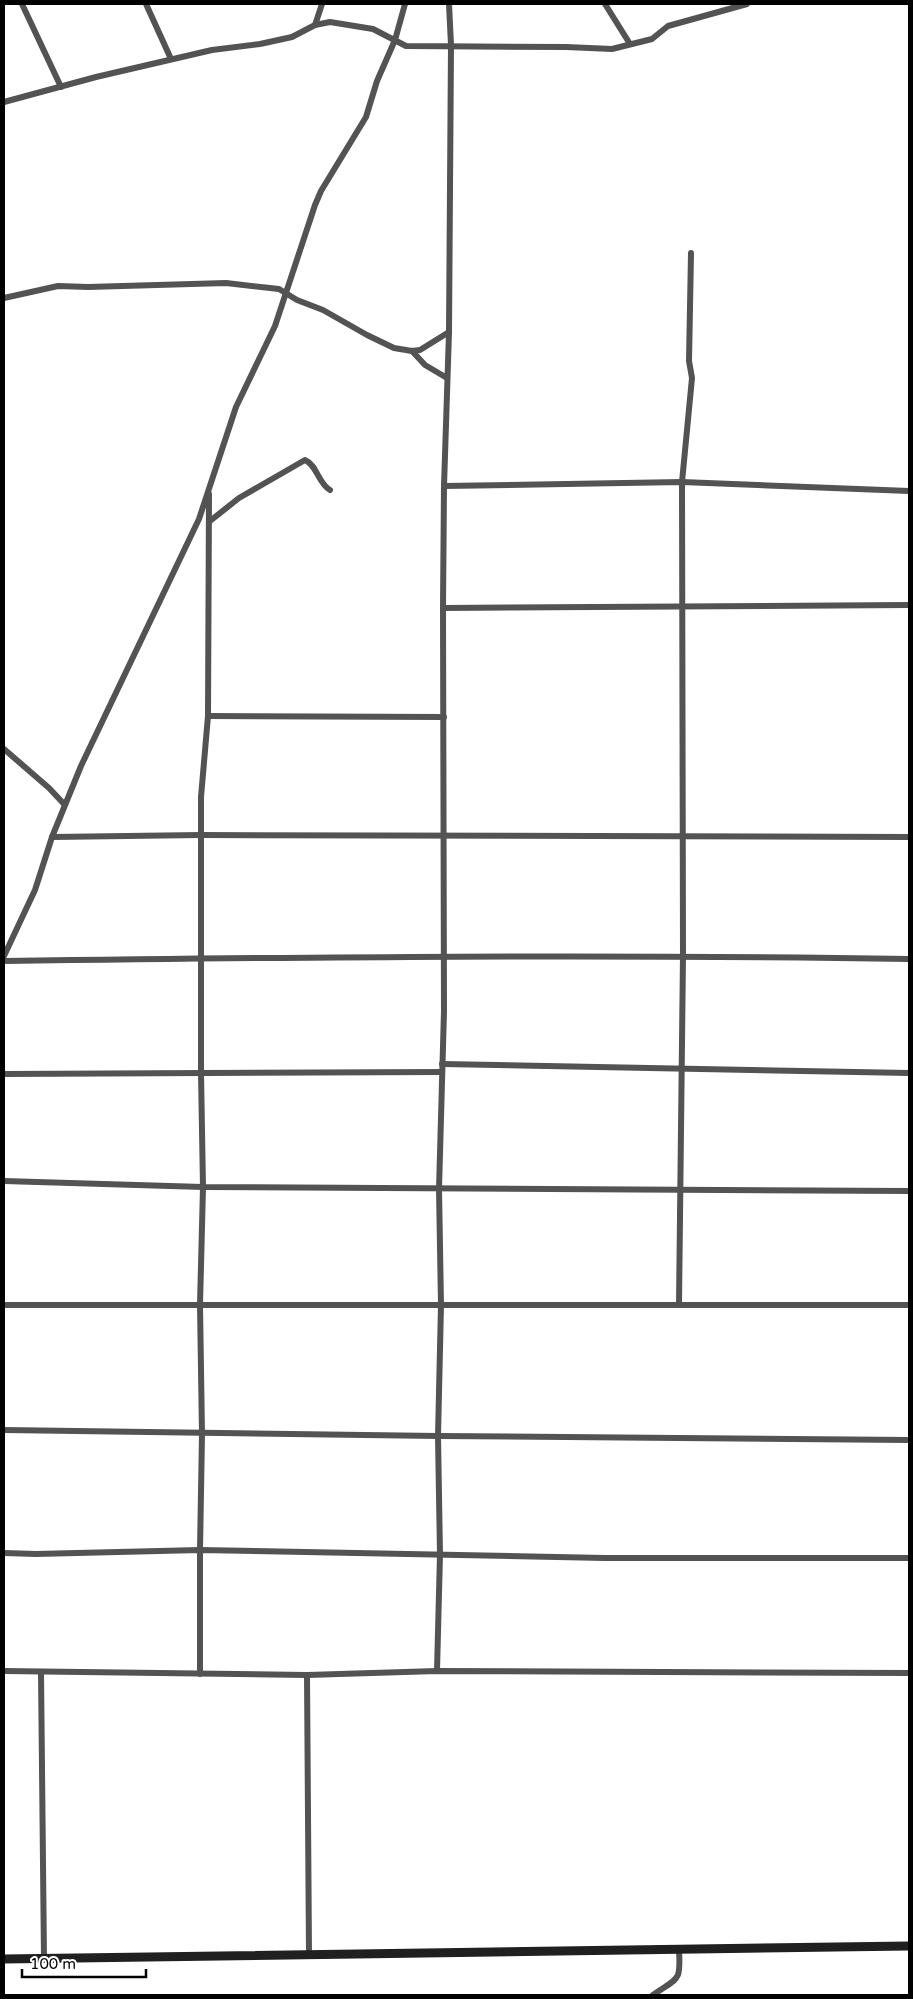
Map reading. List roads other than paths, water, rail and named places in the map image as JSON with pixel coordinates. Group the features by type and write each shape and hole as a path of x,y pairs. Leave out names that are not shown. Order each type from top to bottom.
{"main road":[{"path":"4,1959 909,1946"}],"street":[{"path":"22,4 61,87"},
{"path":"146,4 171,59"},
{"path":"315,24 322,4"},
{"path":"4,956 36,890 64,804 119,684 199,519 209,494 236,407 273,332 318,197 366,117 377,81 395,40 405,4"},
{"path":"437,1671 440,1554 438,1436 441,1305 439,1189 444,956 442,608 449,332 451,45 449,4"},
{"path":"605,4 630,44"},
{"path":"4,102 171,59 212,50 284,39 292,37 315,24 330,22 373,29 406,46 451,45 463,47 612,49 652,39 668,26 746,4"},
{"path":"679,1304 683,955 682,482 692,378 689,361 691,253"},
{"path":"4,298 58,286 88,287 226,283 275,287 298,300 323,310 385,345 412,351 426,348 449,332"},
{"path":"412,351 425,365 447,378"},
{"path":"210,521 240,498 305,460 310,462 322,483 330,490"},
{"path":"444,486 682,482 909,491"},
{"path":"200,1674 202,1434 200,1305 203,1187 201,835 208,716 209,494"},
{"path":"442,608 909,605"},
{"path":"208,716 444,717"},
{"path":"4,750 49,788 64,804"},
{"path":"52,837 201,835 909,837"},
{"path":"4,961 683,955 909,959"},
{"path":"442,1064 681,1067 909,1073"},
{"path":"4,1074 442,1072"},
{"path":"4,1181 203,1187 909,1191"},
{"path":"4,1305 909,1305"},
{"path":"4,1430 202,1434 909,1440"},
{"path":"4,1553 46,1554 200,1550 605,1558 909,1558"},
{"path":"4,1671 307,1675 437,1671 909,1673"},
{"path":"41,1672 44,1959"},
{"path":"307,1675 309,1954"},
{"path":"653,1995 678,1976 680,1971 679,1950"}]}
